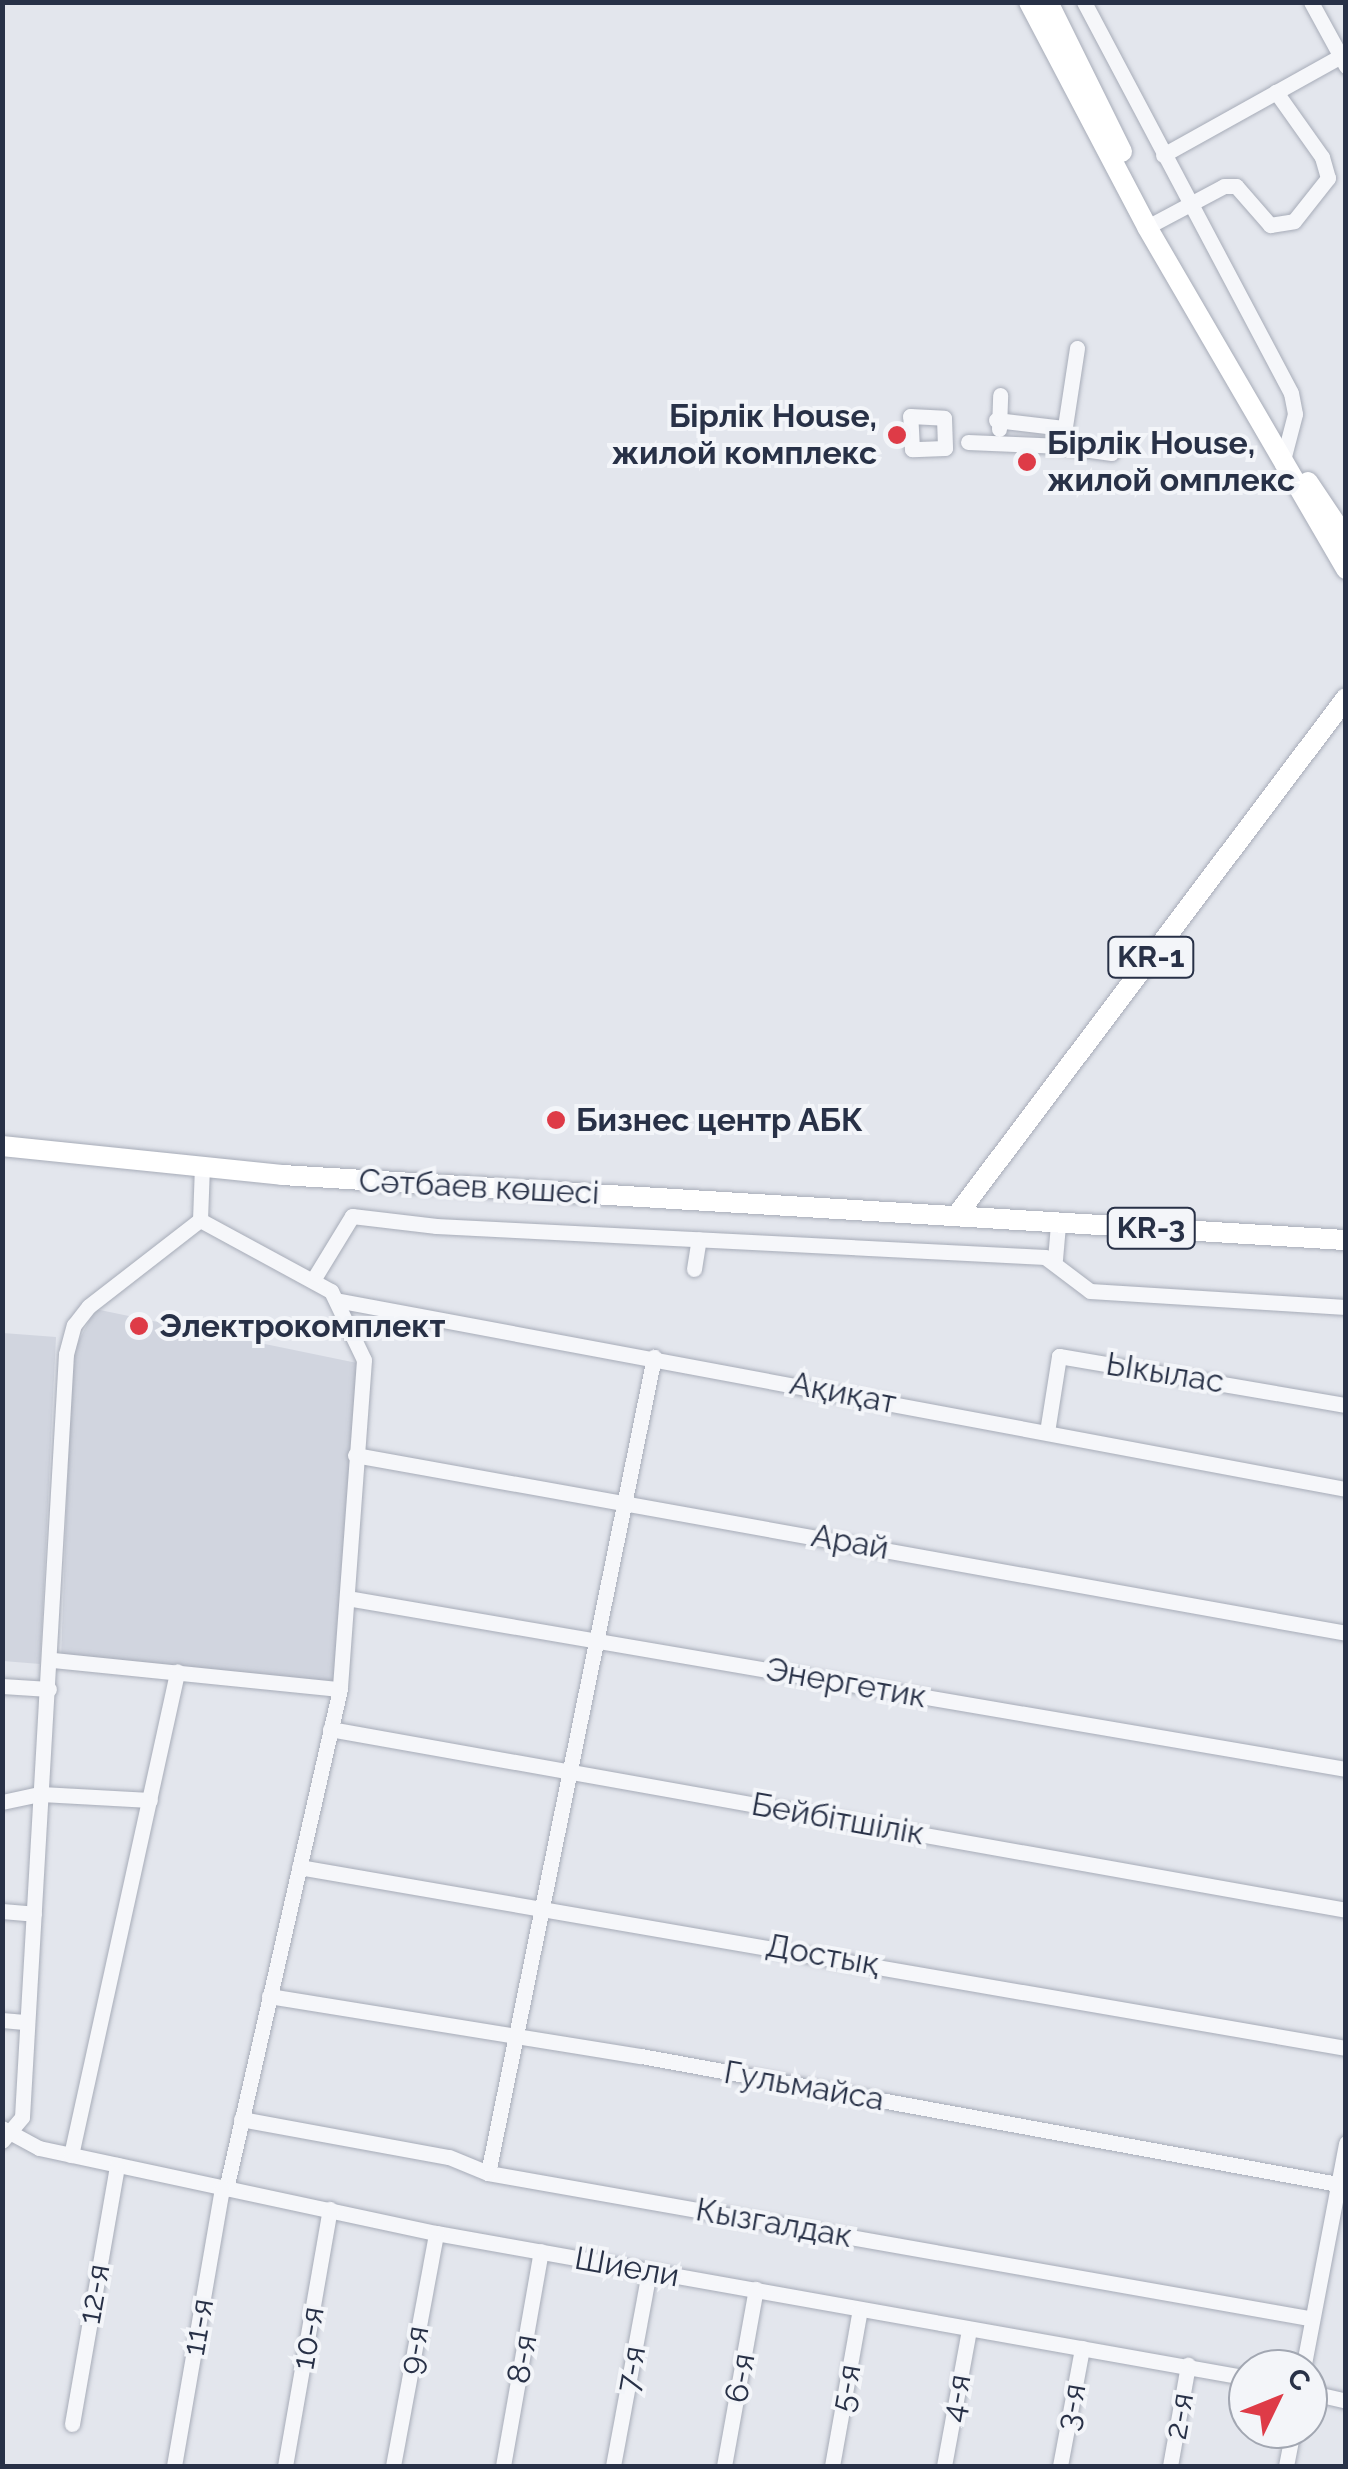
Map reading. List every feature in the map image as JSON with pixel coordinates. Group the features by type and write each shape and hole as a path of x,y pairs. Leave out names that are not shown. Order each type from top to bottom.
{"main road":[{"path":"1029,2 1346,569"},
{"path":"1048,2 1152,224"},
{"path":"1284,456 1346,538"},
{"name":"KR-1","path":"958,1216 1346,698"},
{"name":"Сәтбаев көшесі","path":"2,1146 202,1166 958,1216"},
{"name":"KR-3","path":"958,1216 1346,1240"}],"street":[{"path":"1084,2 1291,393 1295,414 1284,456"},
{"path":"1163,155 1343,58 1310,2"},
{"path":"1152,224 1236,186 1279,228 1294,221 1328,178 1322,157 1276,92"},
{"path":"1062,446 1077,348"},
{"path":"1000,394 996,420 1002,443"},
{"path":"996,420 1064,428"},
{"path":"968,442 1062,446 1112,453"},
{"path":"200,1220 202,1166"},
{"path":"313,1280 352,1216 1055,1259 1090,1291 1346,1307"},
{"path":"200,1220 313,1280 340,1300"},
{"path":"6,2134 22,2117 40,1794 53,1660 65,1373 74,1325 89,1306 200,1220"},
{"path":"1055,1259 1058,1222"},
{"path":"694,1268 699,1239"},
{"name":"Ақиқат","path":"340,1300 1346,1488"},
{"name":"11-я","path":"174,2466 224,2189 340,1689 364,1360 340,1300"},
{"name":"Ыкылас","path":"1047,1432 1058,1356 1346,1405"},
{"path":"488,2172 654,1358"},
{"name":"Арай","path":"355,1455 1346,1632"},
{"name":"Энергетик","path":"347,1598 1346,1769"},
{"path":"53,1660 340,1689"},
{"path":"71,2155 178,1670"},
{"path":"2,1686 48,1688"},
{"name":"Бейбітшілік","path":"330,1728 1346,1910"},
{"path":"2,1802 40,1794 150,1800"},
{"name":"Достық","path":"299,1867 543,1906 1346,2048"},
{"path":"2,1911 34,1914"},
{"name":"Гульмайса","path":"270,1996 1338,2184"},
{"path":"2,2020 28,2022"},
{"name":"Кызгалдак","path":"242,2120 448,2158 488,2172 1310,2318"},
{"name":"Шиели","path":"6,2134 39,2148 436,2233 1228,2374"},
{"path":"1306,2349 1346,2143"},
{"name":"12-я","path":"72,2424 118,2165"},
{"name":"10-я","path":"286,2466 330,2210"},
{"name":"9-я","path":"393,2466 436,2233"},
{"name":"8-я","path":"503,2466 541,2251"},
{"name":"7-я","path":"614,2466 649,2272"},
{"name":"6-я","path":"724,2466 756,2289"},
{"name":"5-я","path":"832,2466 860,2308"},
{"name":"4-я","path":"944,2466 969,2330"},
{"name":"3-я","path":"1060,2466 1082,2348"},
{"name":"2-я","path":"1170,2466 1188,2365"}],"shaded area":[{"path":"95,1309 357,1363 335,1687 61,1659 72,1354"},
{"path":"3,1333 56,1337 40,1664 3,1661"}],"place":[{"name":"Бірлік House, жилой комплекс","path":"897,435"},
{"name":"Бірлік House, жилой омплекс","path":"1027,462"},
{"name":"Бизнес центр АБК","path":"556,1120"},
{"name":"Электрокомплект","path":"139,1326"}]}
